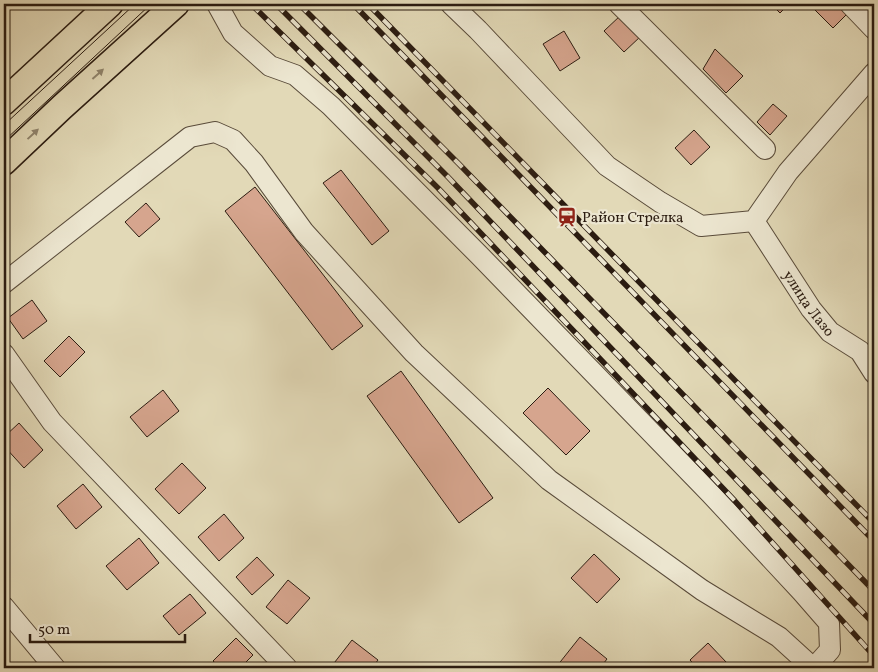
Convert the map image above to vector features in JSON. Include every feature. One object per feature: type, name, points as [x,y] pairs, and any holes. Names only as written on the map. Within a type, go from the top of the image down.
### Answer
[{"type":"main road","points":[[4,102],[110,4]]},
{"type":"main road","points":[[4,162],[176,4]]},
{"type":"street","points":[[4,283],[190,137],[215,132],[233,140],[254,163],[304,232],[414,353],[549,480],[702,590],[779,637],[814,668],[830,650],[829,623],[710,493],[338,113],[295,75],[270,66],[233,33],[217,4]]},
{"type":"street","points":[[451,4],[607,166],[660,202],[701,226],[754,221],[788,172],[874,73]]},
{"type":"street","points":[[475,4],[478,30]]},
{"type":"street","points":[[619,4],[764,149]]},
{"type":"street","points":[[850,4],[874,29]]},
{"type":"street","name":"улица Лазо","points":[[754,221],[811,308],[830,332],[860,351],[874,374]]},
{"type":"street","points":[[4,354],[52,422],[287,668]]},
{"type":"street","points":[[4,607],[55,668]]},
{"type":"building","points":[[771,4],[789,4],[780,13]]},
{"type":"building","points":[[819,4],[839,4],[848,13],[833,28],[814,9]]},
{"type":"building","points":[[621,15],[641,36],[624,52],[604,31]]},
{"type":"building","points":[[564,31],[580,58],[560,71],[543,44]]},
{"type":"building","points":[[715,49],[743,76],[726,93],[703,69]]},
{"type":"building","points":[[773,104],[787,116],[770,135],[757,122]]},
{"type":"building","points":[[694,130],[710,147],[691,165],[675,148]]},
{"type":"building","points":[[341,170],[389,231],[372,245],[323,183]]},
{"type":"building","points":[[255,187],[363,326],[332,350],[225,211]]},
{"type":"building","points":[[146,203],[160,219],[139,237],[125,222]]},
{"type":"building","points":[[32,300],[47,321],[23,339],[8,318]]},
{"type":"building","points":[[69,336],[85,352],[60,377],[44,361]]},
{"type":"building","points":[[401,371],[493,498],[459,523],[367,396]]},
{"type":"building","points":[[548,388],[590,431],[566,455],[523,413]]},
{"type":"building","points":[[163,390],[179,411],[147,437],[130,417]]},
{"type":"building","points":[[19,423],[43,450],[24,468],[4,446],[4,437]]},
{"type":"building","points":[[182,463],[206,488],[179,514],[155,489]]},
{"type":"building","points":[[83,484],[102,507],[76,529],[57,506]]},
{"type":"building","points":[[224,514],[244,538],[219,561],[198,537]]},
{"type":"building","points":[[139,538],[159,563],[127,590],[106,566]]},
{"type":"building","points":[[594,554],[620,579],[597,603],[571,578]]},
{"type":"building","points":[[257,557],[274,575],[252,595],[236,577]]},
{"type":"building","points":[[288,580],[310,598],[287,624],[266,607]]},
{"type":"building","points":[[190,594],[206,613],[179,635],[163,616]]},
{"type":"building","points":[[580,637],[607,659],[600,668],[560,668],[557,666]]},
{"type":"building","points":[[236,638],[253,655],[240,668],[221,668],[213,661]]},
{"type":"building","points":[[352,640],[378,660],[372,668],[331,667]]},
{"type":"building","points":[[708,643],[727,663],[722,668],[697,668],[690,660]]},
{"type":"building","points":[[478,662],[486,668],[472,668]]},
{"type":"tram line","points":[[4,125],[135,4]]},
{"type":"tram line","points":[[4,141],[151,4]]},
{"type":"railway","points":[[251,4],[438,188],[735,501],[874,656]]},
{"type":"railway","points":[[276,4],[448,177],[874,624]]},
{"type":"railway","points":[[299,4],[458,163],[874,591]]},
{"type":"railway","points":[[353,4],[874,541]]},
{"type":"railway","points":[[368,4],[874,523]]},
{"type":"place","name":"Район Стрелка","points":[[567,217]]}]
